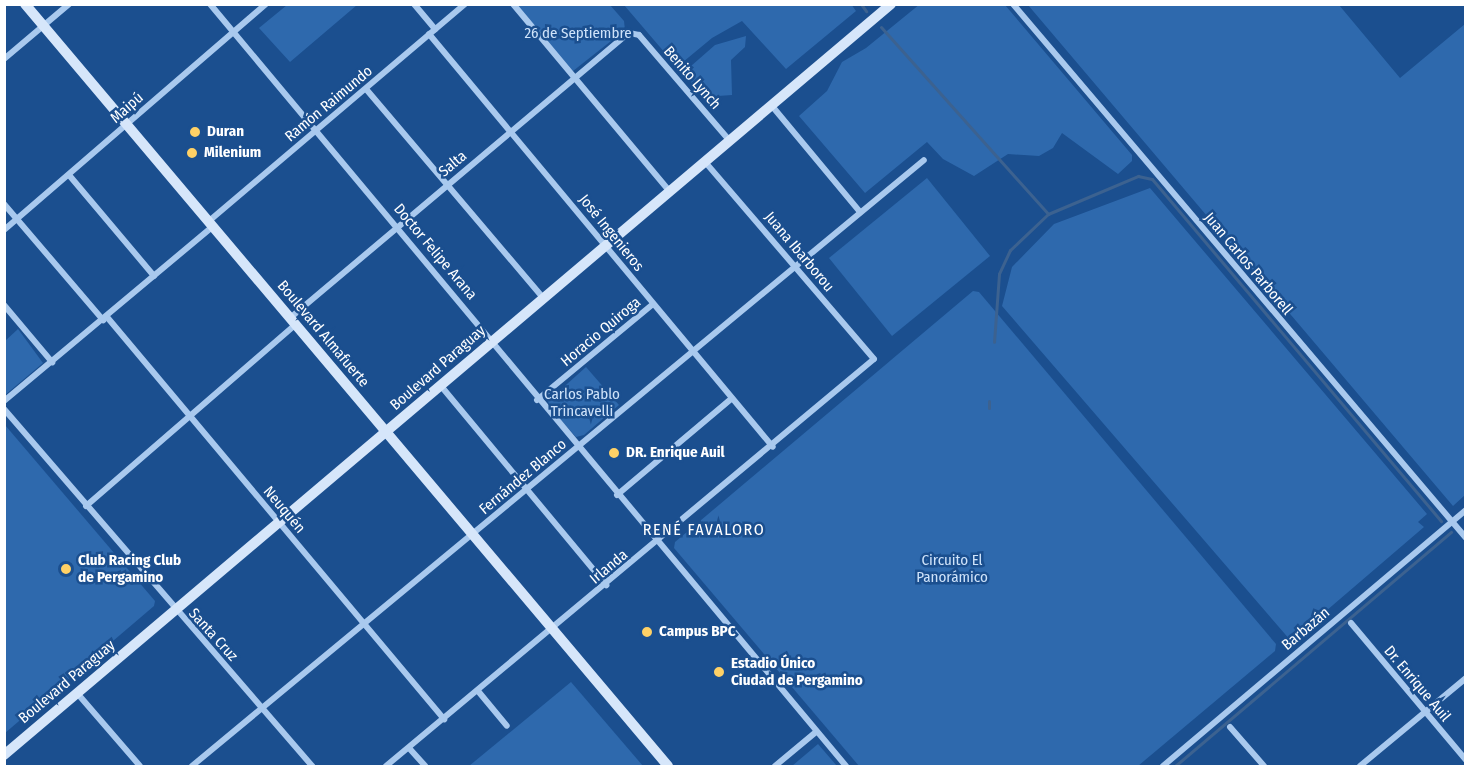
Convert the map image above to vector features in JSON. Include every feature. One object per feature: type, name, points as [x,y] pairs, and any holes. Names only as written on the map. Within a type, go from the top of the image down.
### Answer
[{"type":"main road","name":"Boulevard Almafuerte","points":[[25,4],[668,766]]},
{"type":"main road","name":"Boulevard Paraguay","points":[[4,755],[891,4]]},
{"type":"street","points":[[4,59],[69,4]]},
{"type":"street","name":"Doctor Felipe Arana","points":[[210,4],[493,341],[537,400],[846,766]]},
{"type":"street","name":"Maipú","points":[[4,230],[266,4]]},
{"type":"street","name":"José Ingenieros","points":[[414,4],[432,32],[511,132],[773,447]]},
{"type":"street","name":"Ramón Raimundo","points":[[4,401],[105,319],[317,130],[465,4]]},
{"type":"street","points":[[513,4],[670,192]]},
{"type":"street","name":"Juan Carlos Parborell","points":[[1013,4],[1466,538]]},
{"type":"street","name":"Salta","points":[[86,506],[190,416],[398,226],[575,78],[634,32]]},
{"type":"street","name":"Benito Lynch","points":[[634,32],[730,141]]},
{"type":"street","points":[[366,88],[543,298]]},
{"type":"street","points":[[772,106],[860,212]]},
{"type":"street","name":"Fernández Blanco","points":[[192,766],[924,160]]},
{"type":"street","name":"Juana Ibarborou","points":[[705,162],[873,360]]},
{"type":"street","points":[[69,175],[154,276]]},
{"type":"street","name":"Neuquén","points":[[4,204],[190,416],[444,719]]},
{"type":"street","name":"Horacio Quiroga","points":[[537,400],[652,304]]},
{"type":"street","points":[[4,305],[52,362]]},
{"type":"street","name":"Irlanda","points":[[386,766],[773,447],[873,360]]},
{"type":"street","points":[[441,386],[606,585]]},
{"type":"street","points":[[617,495],[732,398]]},
{"type":"street","name":"Santa Cruz","points":[[4,409],[175,610],[312,766]]},
{"type":"street","name":"Barbazán","points":[[1163,766],[1466,510]]},
{"type":"street","name":"Dr. Enrique Auil","points":[[1351,623],[1466,760]]},
{"type":"street","points":[[1360,766],[1466,678]]},
{"type":"street","points":[[478,692],[507,726]]},
{"type":"street","points":[[77,693],[140,766]]},
{"type":"street","points":[[1230,727],[1264,766]]},
{"type":"street","points":[[775,766],[816,732]]},
{"type":"street","points":[[409,748],[424,766]]},
{"type":"green space","points":[[851,4],[856,11],[786,69],[742,21],[712,38],[677,67],[624,5]]},
{"type":"green space","points":[[920,4],[1005,5],[1132,155],[1132,161],[1118,174],[1062,133],[1053,148],[1039,156],[1008,154],[974,176],[943,159],[927,142],[865,193],[799,116],[827,91],[842,62],[866,48]]},
{"type":"green space","points":[[287,5],[357,5],[290,62],[259,28]]},
{"type":"green space","name":"26 de Septiembre","points":[[514,5],[610,5],[624,21],[625,30],[573,71]]},
{"type":"green space","points":[[1028,5],[1339,5],[1400,78],[1465,24],[1465,495],[1453,506]]},
{"type":"green space","points":[[746,36],[745,47],[731,60],[732,95],[704,97],[683,73],[715,45]]},
{"type":"green space","points":[[927,178],[990,256],[892,336],[829,258]]},
{"type":"green space","points":[[1150,188],[1427,514],[1418,522],[1424,527],[1291,641],[1002,306],[1012,267],[1054,224]]},
{"type":"green space","name":"Circuito El Panorámico","points":[[973,291],[979,292],[1276,644],[1275,651],[1138,766],[859,766],[674,548],[675,542]]},
{"type":"green space","points":[[18,329],[43,363],[5,395],[5,341]]},
{"type":"green space","name":"Carlos Pablo Trincavelli","points":[[586,367],[619,405],[584,435],[576,437],[550,408],[548,401]]},
{"type":"green space","name":"Club Racing Club de Pergamino","points":[[5,425],[155,601],[154,606],[5,733]]},
{"type":"green space","points":[[571,682],[643,766],[469,766]]},
{"type":"green space","points":[[818,744],[837,766],[792,766]]},
{"type":"waterway","points":[[861,4],[866,11]]},
{"type":"waterway","points":[[881,27],[1048,214],[1010,250],[999,274],[994,342]]},
{"type":"waterway","points":[[1048,214],[1138,176],[1152,179],[1441,521]]},
{"type":"waterway","points":[[989,401],[989,408]]},
{"type":"waterway","points":[[1175,766],[1451,532]]},
{"type":"place","name":"Duran","points":[[195,132]]},
{"type":"place","name":"Milenium","points":[[192,153]]},
{"type":"place","name":"DR. Enrique Auil","points":[[614,453]]},
{"type":"place","name":"Club Racing Club de Pergamino","points":[[66,569]]},
{"type":"place","name":"Campus BPC","points":[[647,632]]},
{"type":"place","name":"Estadio Único Ciudad de Pergamino","points":[[719,672]]},
{"type":"district","name":"RENÉ FAVALORO","points":[[704,530]]}]
